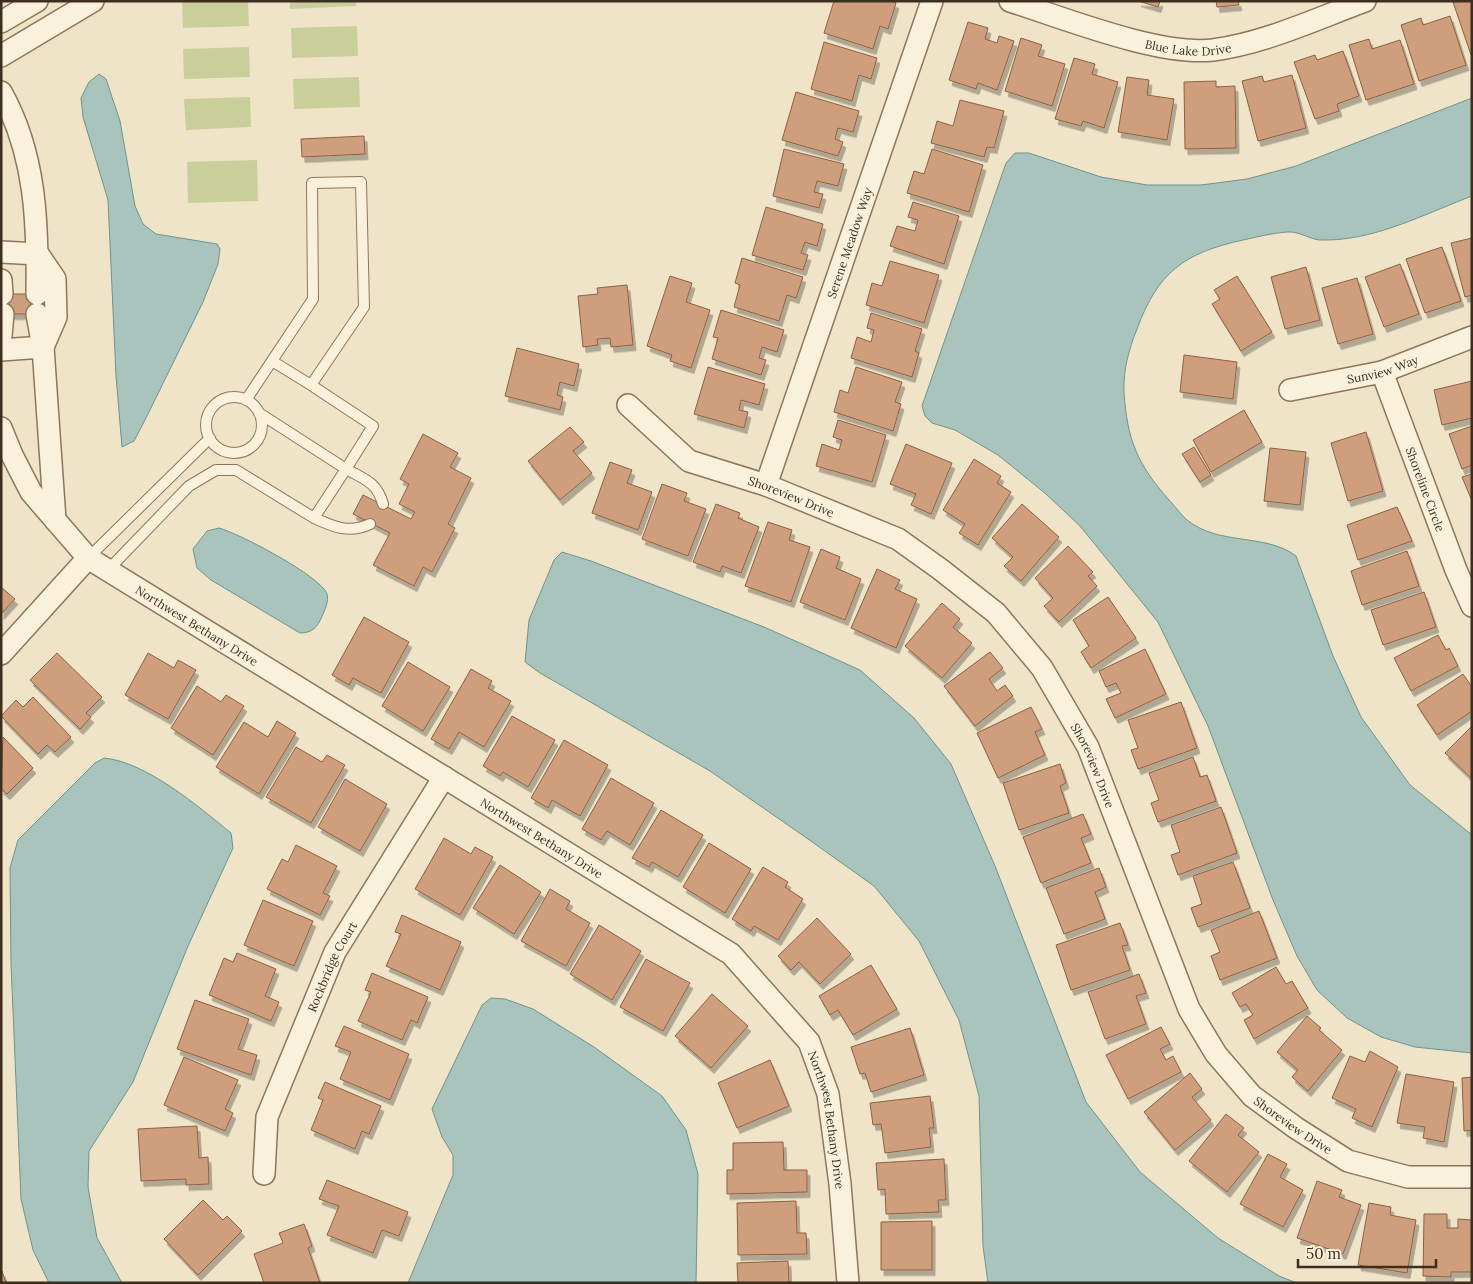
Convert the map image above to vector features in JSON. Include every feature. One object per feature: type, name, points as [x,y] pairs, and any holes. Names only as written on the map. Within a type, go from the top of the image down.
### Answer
[{"type":"street","points":[[1,22],[37,1]]},
{"type":"street","points":[[1,56],[93,1]]},
{"type":"street","name":"Serene Meadow Way","points":[[766,485],[932,1]]},
{"type":"street","name":"Blue Lake Drive","points":[[1010,1],[1167,48],[1211,50],[1252,42],[1365,1]]},
{"type":"street","points":[[1,92],[22,137],[32,175],[38,254],[37,304],[43,347],[55,520]]},
{"type":"street","points":[[1,252],[38,254]]},
{"type":"street","points":[[38,254],[55,279],[56,317],[43,347]]},
{"type":"street","points":[[1,336],[2,296]]},
{"type":"street","name":"Sunview Way","points":[[1290,390],[1382,372],[1472,337]]},
{"type":"street","points":[[1,350],[43,347]]},
{"type":"street","name":"Shoreline Circle","points":[[1382,372],[1456,570],[1472,606]]},
{"type":"street","name":"Shoreview Drive","points":[[628,405],[689,461],[766,485],[898,539],[996,613],[1042,668],[1088,747],[1189,1009],[1216,1054],[1252,1096],[1296,1128],[1348,1161],[1408,1177],[1472,1177]]},
{"type":"street","name":"Northwest Bethany Drive","points":[[1,428],[31,492],[88,558],[730,954],[809,1042],[828,1094],[840,1184],[848,1283]]},
{"type":"street","points":[[1,654],[88,558]]},
{"type":"street","name":"Rockbridge Court","points":[[264,1174],[267,1117],[335,952],[444,778]]},
{"type":"lane","points":[[246,400],[313,299],[312,184],[361,182],[364,307],[311,385]]},
{"type":"lane","points":[[272,361],[373,426],[314,518]]},
{"type":"lane","points":[[259,413],[262,422],[258,440],[243,451],[233,453],[216,446],[210,438],[207,422],[214,406],[229,398],[246,400],[259,413],[346,469],[373,484],[379,492],[382,504]]},
{"type":"lane","points":[[88,558],[210,438]]},
{"type":"lane","points":[[233,453],[236,470]]},
{"type":"lane","points":[[108,570],[190,486],[216,470],[236,470],[332,527],[349,530],[360,529],[370,524]]},
{"type":"green space","points":[[182,1],[248,1],[249,26],[183,28]]},
{"type":"green space","points":[[290,1],[356,1],[356,6],[290,9]]},
{"type":"green space","points":[[357,26],[358,56],[292,58],[291,28]]},
{"type":"green space","points":[[249,47],[250,77],[184,79],[183,49]]},
{"type":"green space","points":[[359,77],[360,107],[294,109],[293,79]]},
{"type":"green space","points":[[250,97],[251,127],[186,130],[184,99]]},
{"type":"green space","points":[[257,160],[258,201],[188,203],[187,162]]},
{"type":"water","points":[[99,74],[106,79],[120,121],[135,206],[143,224],[156,234],[217,244],[220,249],[218,264],[203,302],[145,420],[134,441],[122,447],[116,376],[108,200],[83,117],[81,98],[89,82]]},
{"type":"water","points":[[1472,98],[1472,196],[1408,222],[1359,236],[1320,240],[1291,232],[1281,233],[1222,245],[1204,251],[1189,259],[1164,279],[1145,309],[1129,352],[1124,392],[1125,409],[1131,437],[1141,462],[1158,487],[1184,518],[1200,528],[1213,533],[1271,544],[1296,556],[1333,656],[1361,717],[1410,785],[1472,835],[1472,1053],[1415,1047],[1381,1037],[1347,1018],[1317,990],[1297,956],[1273,900],[1208,726],[1158,622],[1080,526],[1046,494],[998,455],[955,430],[932,423],[925,416],[922,406],[1006,163],[1015,153],[1029,153],[1101,177],[1147,185],[1201,185],[1247,179],[1296,166]]},
{"type":"water","points":[[219,528],[278,556],[321,586],[327,594],[327,602],[320,620],[314,629],[300,633],[211,580],[197,568],[193,549],[207,531]]},
{"type":"water","points":[[562,552],[591,561],[764,627],[860,670],[914,718],[951,764],[995,866],[1086,1102],[1140,1172],[1218,1238],[1279,1276],[1297,1283],[988,1283],[983,1246],[979,1096],[959,1020],[919,941],[874,886],[808,839],[710,771],[540,673],[525,662],[529,620],[554,560]]},
{"type":"water","points":[[104,758],[120,761],[154,776],[187,798],[231,833],[233,848],[188,946],[133,1082],[89,1151],[88,1187],[97,1238],[122,1283],[49,1283],[33,1250],[21,1199],[11,964],[10,868],[18,840],[95,763]]},
{"type":"water","points":[[491,998],[505,999],[533,1009],[594,1047],[662,1096],[686,1130],[698,1174],[696,1283],[408,1283],[453,1175],[453,1155],[442,1137],[432,1109],[482,1005]]},
{"type":"building","points":[[834,1],[890,1],[896,3],[888,29],[880,26],[873,49],[824,33]]},
{"type":"building","points":[[1138,1],[1160,1],[1158,7]]},
{"type":"building","points":[[1216,1],[1238,1],[1239,5],[1217,7]]},
{"type":"building","points":[[1472,1],[1472,55],[1471,55],[1453,2]]},
{"type":"building","points":[[1450,16],[1466,65],[1419,81],[1401,25],[1421,18],[1423,25]]},
{"type":"building","points":[[968,22],[988,28],[985,39],[997,43],[999,36],[1014,41],[997,90],[978,83],[976,89],[949,80]]},
{"type":"building","points":[[1021,38],[1042,45],[1038,56],[1065,64],[1052,106],[1005,91]]},
{"type":"building","points":[[1369,39],[1372,49],[1400,40],[1414,84],[1366,100],[1349,45]]},
{"type":"building","points":[[824,42],[877,58],[871,79],[859,75],[852,101],[811,89]]},
{"type":"building","points":[[1343,51],[1359,96],[1337,104],[1339,111],[1315,119],[1294,62],[1315,55],[1317,60]]},
{"type":"building","points":[[1074,58],[1095,64],[1092,74],[1118,82],[1104,128],[1083,121],[1081,126],[1055,119]]},
{"type":"building","points":[[1292,75],[1306,128],[1258,141],[1242,81],[1262,76],[1264,82]]},
{"type":"building","points":[[1127,77],[1149,80],[1147,95],[1174,99],[1167,140],[1118,132]]},
{"type":"building","points":[[1216,81],[1216,87],[1235,86],[1236,148],[1185,149],[1184,82]]},
{"type":"building","points":[[796,92],[859,111],[853,132],[838,128],[835,139],[843,142],[838,156],[782,140]]},
{"type":"building","points":[[960,100],[1004,111],[994,148],[987,147],[984,157],[931,143],[937,121],[953,126]]},
{"type":"building","points":[[364,136],[365,154],[302,157],[301,139]]},
{"type":"building","points":[[784,149],[844,164],[838,186],[817,181],[814,192],[823,194],[819,208],[773,196]]},
{"type":"building","points":[[932,149],[983,165],[969,212],[907,193],[914,171],[924,174]]},
{"type":"building","points":[[913,202],[959,216],[944,264],[890,246],[897,226],[915,231],[918,220],[908,217]]},
{"type":"building","points":[[766,207],[823,224],[817,246],[805,242],[801,253],[808,255],[803,270],[752,255]]},
{"type":"building","points":[[1472,238],[1472,295],[1465,297],[1451,243]]},
{"type":"building","points":[[1442,247],[1461,301],[1425,313],[1406,259]]},
{"type":"building","points":[[742,258],[803,277],[796,298],[787,295],[779,321],[734,307],[740,285],[735,283]]},
{"type":"building","points":[[890,261],[939,275],[924,323],[866,305],[872,283],[882,286]]},
{"type":"building","points":[[1400,264],[1419,314],[1384,327],[1365,277]]},
{"type":"building","points":[[1306,267],[1320,320],[1285,329],[1271,277]]},
{"type":"building","points":[[670,276],[692,283],[686,302],[710,310],[691,368],[670,361],[672,355],[647,346]]},
{"type":"building","points":[[1237,276],[1272,332],[1241,351],[1212,304],[1220,299],[1214,290]]},
{"type":"building","points":[[1357,278],[1373,334],[1338,344],[1322,288]]},
{"type":"building","points":[[627,285],[633,345],[611,347],[610,338],[597,339],[598,345],[583,347],[578,296],[598,294],[597,288]]},
{"type":"building","points":[[1,294],[48,294],[48,314],[1,314]]},
{"type":"building","points":[[721,310],[784,330],[777,352],[762,347],[759,358],[766,360],[761,375],[712,359],[718,338],[713,337]]},
{"type":"building","points":[[871,313],[922,329],[915,351],[919,353],[912,377],[851,358],[857,337],[871,342],[874,330],[867,328]]},
{"type":"building","points":[[517,348],[579,364],[574,386],[560,382],[557,395],[563,397],[560,410],[505,396]]},
{"type":"building","points":[[1184,355],[1237,362],[1233,399],[1180,392]]},
{"type":"building","points":[[708,367],[765,384],[759,405],[741,400],[739,410],[748,412],[744,428],[694,414]]},
{"type":"building","points":[[856,367],[902,382],[895,402],[901,404],[893,431],[834,412],[840,390],[848,393]]},
{"type":"building","points":[[1472,381],[1472,418],[1442,425],[1434,390]]},
{"type":"building","points":[[1244,410],[1262,442],[1211,472],[1193,440]]},
{"type":"building","points":[[838,420],[886,435],[872,482],[816,466],[822,444],[839,450],[842,440],[833,437]]},
{"type":"building","points":[[1472,426],[1472,465],[1462,469],[1449,434]]},
{"type":"building","points":[[570,427],[584,442],[573,451],[592,473],[560,500],[528,461]]},
{"type":"building","points":[[1366,432],[1383,491],[1348,501],[1331,443]]},
{"type":"building","points":[[423,434],[458,453],[450,467],[471,478],[448,524],[455,528],[432,572],[423,567],[414,586],[373,565],[390,533],[353,514],[363,495],[411,519],[415,512],[399,504],[409,484],[400,479]]},
{"type":"building","points":[[906,444],[952,463],[931,514],[911,505],[916,494],[890,484]]},
{"type":"building","points":[[1194,447],[1211,475],[1200,482],[1182,454]]},
{"type":"building","points":[[1270,448],[1306,452],[1300,505],[1264,501]]},
{"type":"building","points":[[974,459],[1001,476],[997,483],[1011,492],[978,545],[959,533],[965,524],[943,510]]},
{"type":"building","points":[[610,462],[632,470],[627,483],[652,492],[638,530],[592,513]]},
{"type":"building","points":[[1472,474],[1472,501],[1462,477]]},
{"type":"building","points":[[662,484],[687,493],[684,501],[706,509],[688,556],[642,539]]},
{"type":"building","points":[[716,504],[740,513],[738,518],[759,527],[741,573],[722,566],[720,572],[693,562]]},
{"type":"building","points":[[1022,504],[1059,537],[1021,581],[1004,566],[1013,557],[992,538]]},
{"type":"building","points":[[1397,507],[1412,541],[1358,560],[1347,525]]},
{"type":"building","points":[[768,522],[792,530],[789,540],[810,547],[791,602],[745,586]]},
{"type":"building","points":[[1068,546],[1093,572],[1088,576],[1097,586],[1059,622],[1044,606],[1053,598],[1035,578]]},
{"type":"building","points":[[821,549],[840,557],[836,568],[861,579],[845,620],[800,602]]},
{"type":"building","points":[[1407,551],[1419,586],[1362,605],[1351,571]]},
{"type":"building","points":[[877,569],[900,580],[895,589],[917,599],[896,648],[851,628]]},
{"type":"building","points":[[1,587],[15,599],[1,614]]},
{"type":"building","points":[[1424,592],[1436,627],[1383,645],[1371,610]]},
{"type":"building","points":[[1108,597],[1136,638],[1091,668],[1081,652],[1089,646],[1073,620]]},
{"type":"building","points":[[942,603],[960,619],[953,627],[972,643],[942,678],[905,646]]},
{"type":"building","points":[[364,617],[409,642],[381,693],[353,678],[349,685],[332,675]]},
{"type":"building","points":[[1438,635],[1446,650],[1449,648],[1458,666],[1411,691],[1394,658]]},
{"type":"building","points":[[1145,649],[1166,694],[1115,718],[1106,699],[1121,693],[1116,683],[1106,687],[1099,671]]},
{"type":"building","points":[[990,652],[1003,668],[989,679],[997,691],[1005,685],[1013,696],[975,726],[944,686]]},
{"type":"building","points":[[57,653],[102,697],[86,713],[91,717],[80,729],[30,680]]},
{"type":"building","points":[[148,653],[174,668],[178,660],[196,670],[168,719],[125,695]]},
{"type":"building","points":[[408,662],[450,687],[423,731],[382,706]]},
{"type":"building","points":[[471,669],[492,681],[488,688],[511,701],[484,747],[459,732],[449,749],[431,739]]},
{"type":"building","points":[[1463,674],[1472,687],[1472,711],[1437,735],[1417,705]]},
{"type":"building","points":[[197,686],[221,702],[226,695],[244,706],[213,755],[171,728]]},
{"type":"building","points":[[33,697],[71,737],[55,752],[47,745],[38,754],[1,716],[16,700],[23,707]]},
{"type":"building","points":[[1181,702],[1197,748],[1138,769],[1131,750],[1138,748],[1128,720]]},
{"type":"building","points":[[1031,707],[1042,729],[1035,732],[1045,755],[998,778],[977,733]]},
{"type":"building","points":[[512,716],[555,740],[528,787],[503,772],[500,776],[483,766]]},
{"type":"building","points":[[277,721],[296,733],[259,794],[216,767],[244,722],[268,737]]},
{"type":"building","points":[[1472,726],[1472,778],[1471,778],[1445,753]]},
{"type":"building","points":[[3,737],[33,768],[7,794],[1,789]]},
{"type":"building","points":[[564,740],[608,765],[580,816],[552,800],[548,808],[531,798]]},
{"type":"building","points":[[296,747],[322,762],[327,755],[345,765],[311,823],[266,797]]},
{"type":"building","points":[[1193,757],[1200,777],[1207,775],[1216,801],[1158,822],[1151,803],[1159,800],[1149,773]]},
{"type":"building","points":[[1060,764],[1066,783],[1060,786],[1069,813],[1019,830],[1003,783]]},
{"type":"building","points":[[611,778],[654,803],[630,845],[607,831],[601,840],[582,829]]},
{"type":"building","points":[[345,779],[387,804],[360,851],[318,827]]},
{"type":"building","points":[[1221,807],[1237,853],[1178,875],[1171,855],[1180,852],[1171,825]]},
{"type":"building","points":[[661,810],[703,835],[678,877],[652,862],[649,867],[632,858]]},
{"type":"building","points":[[1083,814],[1091,834],[1081,838],[1091,863],[1041,883],[1023,837]]},
{"type":"building","points":[[444,838],[471,854],[475,847],[493,857],[460,915],[415,889]]},
{"type":"building","points":[[709,843],[751,869],[725,913],[683,887]]},
{"type":"building","points":[[296,845],[337,866],[323,893],[330,896],[320,915],[267,889],[282,859],[288,862]]},
{"type":"building","points":[[1233,862],[1250,908],[1198,927],[1191,908],[1202,904],[1193,876]]},
{"type":"building","points":[[500,865],[541,892],[514,934],[473,908]]},
{"type":"building","points":[[763,867],[788,882],[785,887],[803,899],[778,940],[754,926],[751,931],[732,919]]},
{"type":"building","points":[[1099,868],[1106,887],[1095,892],[1105,919],[1064,934],[1046,888]]},
{"type":"building","points":[[550,889],[570,901],[566,909],[590,923],[566,966],[521,941]]},
{"type":"building","points":[[263,900],[313,921],[294,966],[244,945]]},
{"type":"building","points":[[1259,911],[1277,958],[1220,980],[1211,956],[1220,952],[1211,930]]},
{"type":"building","points":[[402,915],[461,942],[440,990],[386,966],[401,934],[395,932]]},
{"type":"building","points":[[817,918],[851,954],[820,984],[799,962],[791,970],[778,956]]},
{"type":"building","points":[[1120,923],[1128,945],[1122,946],[1130,970],[1071,990],[1056,945]]},
{"type":"building","points":[[599,925],[641,951],[612,1000],[570,974]]},
{"type":"building","points":[[237,953],[276,969],[265,996],[279,1002],[271,1021],[209,995],[224,958],[233,962]]},
{"type":"building","points":[[646,959],[690,983],[663,1031],[620,1007]]},
{"type":"building","points":[[871,965],[897,1009],[853,1035],[838,1010],[830,1015],[819,996]]},
{"type":"building","points":[[1276,967],[1286,984],[1292,981],[1308,1008],[1254,1039],[1244,1020],[1253,1015],[1246,1004],[1240,1007],[1232,993]]},
{"type":"building","points":[[372,973],[428,997],[417,1023],[411,1020],[402,1040],[358,1021],[371,992],[365,990]]},
{"type":"building","points":[[1139,974],[1146,993],[1136,996],[1146,1024],[1105,1039],[1088,992]]},
{"type":"building","points":[[712,994],[748,1026],[711,1068],[675,1036]]},
{"type":"building","points":[[195,1000],[249,1019],[238,1049],[257,1055],[251,1075],[177,1049]]},
{"type":"building","points":[[1307,1016],[1321,1028],[1319,1030],[1342,1050],[1308,1091],[1292,1077],[1298,1070],[1277,1052]]},
{"type":"building","points":[[344,1026],[409,1054],[390,1100],[340,1079],[351,1052],[335,1046]]},
{"type":"building","points":[[1161,1027],[1170,1044],[1160,1049],[1166,1060],[1173,1056],[1181,1072],[1128,1099],[1106,1055]]},
{"type":"building","points":[[910,1028],[924,1075],[871,1092],[865,1073],[860,1074],[851,1047]]},
{"type":"building","points":[[1370,1051],[1398,1067],[1372,1127],[1352,1118],[1356,1109],[1332,1098],[1350,1056],[1365,1062]]},
{"type":"building","points":[[184,1057],[238,1080],[225,1109],[233,1113],[225,1131],[164,1105]]},
{"type":"building","points":[[770,1060],[789,1106],[737,1128],[718,1083]]},
{"type":"building","points":[[1190,1073],[1202,1089],[1192,1097],[1211,1120],[1175,1150],[1144,1112]]},
{"type":"building","points":[[1406,1074],[1454,1082],[1444,1142],[1423,1138],[1425,1127],[1397,1123]]},
{"type":"building","points":[[1472,1077],[1472,1130],[1464,1131],[1462,1078]]},
{"type":"building","points":[[325,1082],[381,1106],[369,1134],[362,1131],[355,1149],[311,1130],[323,1100],[318,1098]]},
{"type":"building","points":[[930,1096],[934,1128],[929,1128],[931,1147],[885,1153],[881,1124],[873,1125],[870,1103]]},
{"type":"building","points":[[1226,1114],[1244,1128],[1238,1135],[1259,1152],[1227,1192],[1189,1161]]},
{"type":"building","points":[[197,1126],[199,1158],[208,1157],[209,1184],[186,1185],[186,1179],[141,1181],[138,1129]]},
{"type":"building","points":[[783,1142],[784,1170],[807,1170],[807,1192],[727,1194],[727,1170],[733,1170],[733,1143]]},
{"type":"building","points":[[1268,1154],[1287,1164],[1280,1177],[1303,1190],[1283,1227],[1240,1204]]},
{"type":"building","points":[[944,1159],[946,1200],[938,1200],[939,1212],[886,1214],[885,1189],[878,1190],[876,1163]]},
{"type":"building","points":[[327,1180],[408,1212],[399,1236],[382,1230],[373,1253],[327,1235],[339,1206],[319,1199]]},
{"type":"building","points":[[1317,1181],[1342,1190],[1339,1197],[1361,1205],[1343,1254],[1297,1238]]},
{"type":"building","points":[[203,1200],[223,1220],[227,1216],[242,1231],[198,1275],[164,1239]]},
{"type":"building","points":[[796,1201],[797,1233],[806,1233],[807,1254],[738,1255],[737,1203]]},
{"type":"building","points":[[1369,1203],[1391,1207],[1390,1215],[1416,1220],[1407,1273],[1358,1265]]},
{"type":"building","points":[[1424,1214],[1447,1214],[1447,1228],[1458,1228],[1458,1219],[1472,1220],[1472,1272],[1451,1272],[1451,1277],[1423,1276]]},
{"type":"building","points":[[932,1221],[932,1270],[881,1270],[881,1222]]},
{"type":"building","points":[[304,1224],[312,1246],[308,1248],[320,1283],[264,1283],[254,1254],[283,1243],[279,1233]]},
{"type":"building","points":[[788,1261],[789,1283],[738,1283],[737,1263]]},
{"type":"building","points":[[2,1271],[6,1283],[1,1283]]}]
